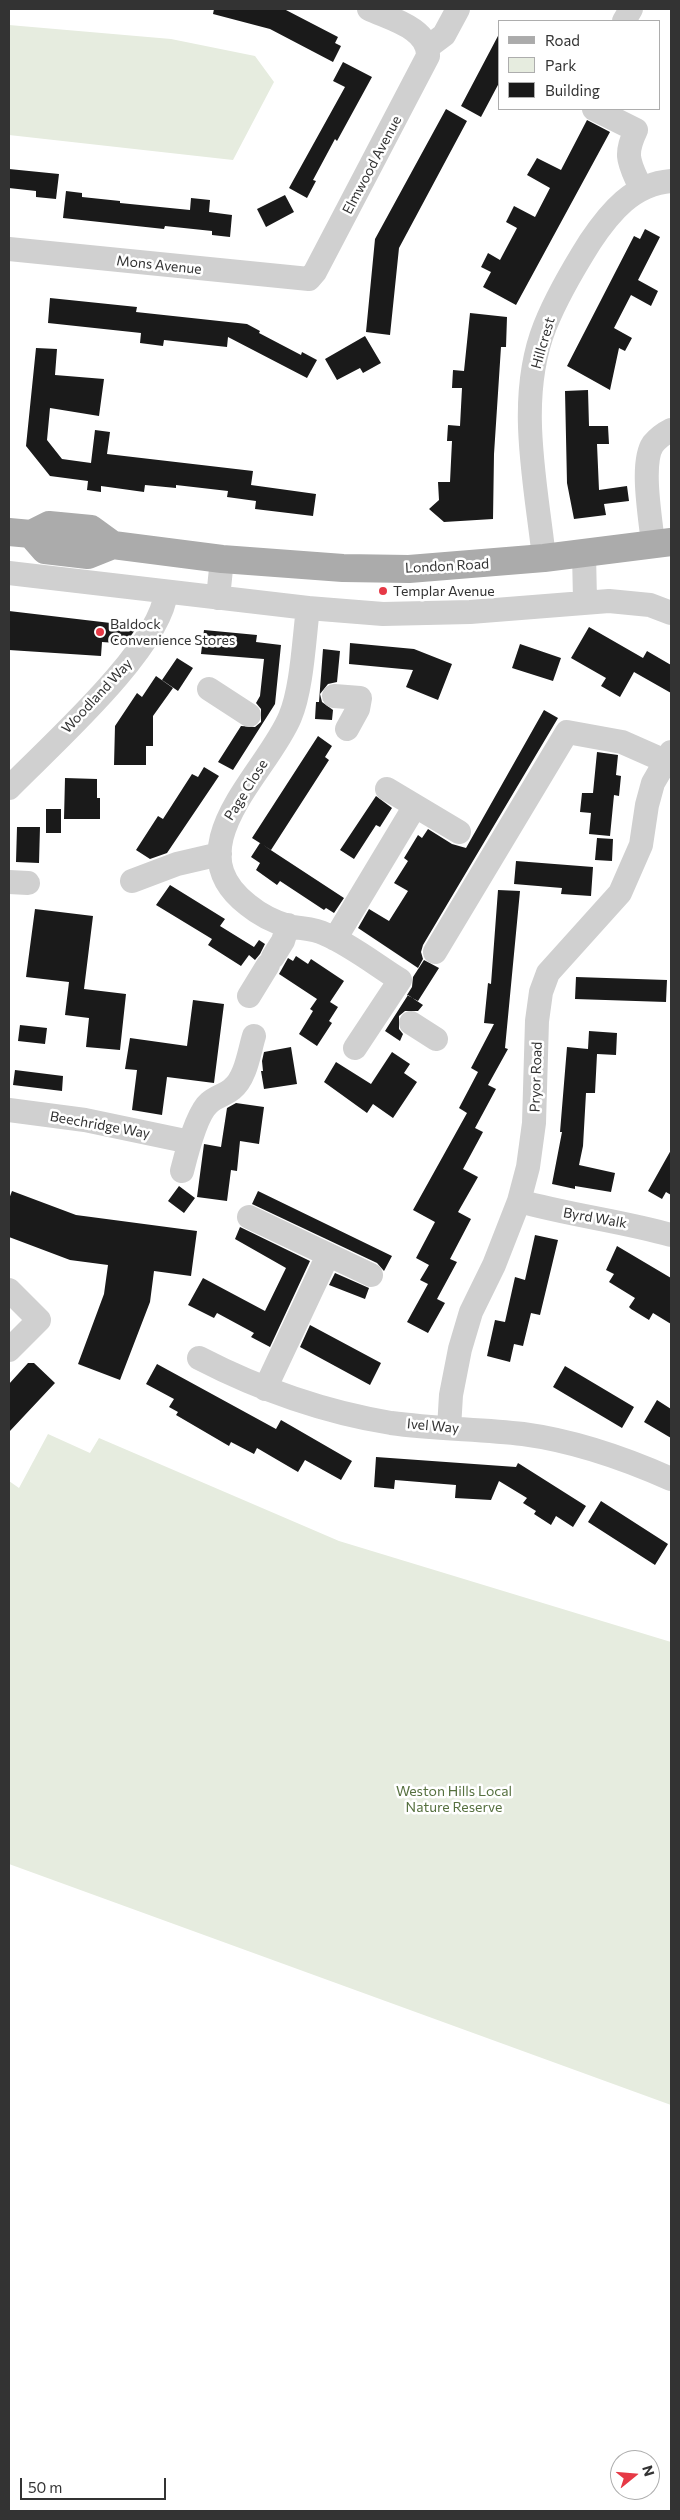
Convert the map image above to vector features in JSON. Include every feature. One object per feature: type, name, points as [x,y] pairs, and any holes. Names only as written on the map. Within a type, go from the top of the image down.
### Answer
[{"type":"main road","name":"London Road","points":[[20,533],[48,525],[90,530],[113,545],[222,559],[343,568],[409,569],[544,558],[662,543]]},
{"type":"street","points":[[369,9],[419,32],[428,47],[444,35],[458,9]]},
{"type":"street","points":[[625,20],[631,9]]},
{"type":"street","name":"Elmwood Avenue","points":[[309,279],[315,272],[425,66],[428,47]]},
{"type":"street","points":[[596,110],[636,130],[628,146],[628,155],[641,189]]},
{"type":"street","name":"Hillcrest","points":[[544,558],[533,472],[530,395],[544,327],[561,291],[599,229],[619,205],[641,189],[671,181]]},
{"type":"street","name":"Mons Avenue","points":[[9,248],[284,278],[309,279]]},
{"type":"street","points":[[662,543],[648,474],[649,458],[653,445],[671,430]]},
{"type":"street","points":[[584,553],[585,601]]},
{"type":"street","points":[[218,598],[222,559]]},
{"type":"street","points":[[9,573],[308,608],[426,615],[585,601],[650,605],[671,613]]},
{"type":"street","name":"Woodland Way","points":[[9,788],[118,677],[139,650],[154,626],[166,592]]},
{"type":"street","name":"Page Close","points":[[308,608],[296,692],[290,717],[228,816],[220,838],[220,854],[225,876],[239,897],[254,909],[288,926],[316,930],[400,980],[399,1015],[355,1048]]},
{"type":"street","points":[[209,689],[280,735]]},
{"type":"street","points":[[296,692],[360,698],[358,709],[348,729]]},
{"type":"street","points":[[435,952],[567,732],[622,742],[668,756]]},
{"type":"street","name":"Pryor Road","points":[[449,1428],[451,1395],[460,1348],[471,1312],[494,1265],[519,1201],[528,1167],[534,1123],[537,1021],[541,992],[548,973],[620,893],[641,845],[653,782],[668,756]]},
{"type":"street","points":[[387,789],[459,832]]},
{"type":"street","points":[[334,939],[415,806]]},
{"type":"street","points":[[132,881],[178,864],[220,854]]},
{"type":"street","points":[[249,996],[283,941],[288,926]]},
{"type":"street","points":[[399,1015],[436,1039]]},
{"type":"street","points":[[182,1171],[190,1142],[208,1103],[235,1087],[242,1077],[254,1036]]},
{"type":"street","name":"Beechridge Way","points":[[9,1110],[85,1120],[190,1142]]},
{"type":"street","name":"Byrd Walk","points":[[519,1201],[554,1211],[600,1218],[671,1235]]},
{"type":"street","points":[[249,1217],[371,1276]]},
{"type":"street","points":[[265,1389],[328,1255]]},
{"type":"street","points":[[9,1290],[39,1320],[9,1350]]},
{"type":"street","name":"Ivel Way","points":[[199,1358],[265,1389],[341,1413],[390,1422],[526,1434],[557,1440],[627,1460],[671,1479]]},
{"type":"green space","points":[[9,25],[171,39],[255,56],[274,82],[233,160],[9,135]]},
{"type":"green space","name":"Weston Hills Local Nature Reserve","points":[[48,1434],[90,1453],[99,1438],[339,1541],[671,1642],[671,2105],[9,1864],[9,1481],[19,1488]]},
{"type":"building","points":[[214,9],[284,9],[338,37],[335,43],[341,46],[333,62],[270,29],[213,14]]},
{"type":"building","points":[[498,36],[498,85],[481,117],[461,106]]},
{"type":"building","points":[[343,62],[372,77],[337,141],[335,139],[313,180],[316,181],[307,198],[289,188],[345,87],[333,81]]},
{"type":"building","points":[[446,109],[467,121],[399,248],[390,335],[366,332],[375,239]]},
{"type":"building","points":[[587,120],[610,132],[516,305],[483,287],[491,272],[481,267],[488,253],[500,260],[517,228],[506,222],[514,206],[535,217],[550,188],[527,175],[537,158],[561,170]]},
{"type":"building","points":[[9,169],[59,174],[56,199],[36,197],[36,191],[9,188]]},
{"type":"building","points":[[66,191],[82,193],[82,197],[120,201],[120,203],[190,210],[191,198],[210,200],[209,212],[232,215],[230,237],[212,235],[212,231],[165,226],[164,229],[63,218]]},
{"type":"building","points":[[285,195],[294,212],[266,227],[257,209]]},
{"type":"building","points":[[645,229],[660,237],[638,280],[658,291],[651,306],[631,295],[614,328],[632,338],[625,351],[619,348],[610,390],[567,366],[634,236],[640,239]]},
{"type":"building","points":[[50,298],[137,307],[136,312],[247,324],[260,331],[259,333],[301,355],[302,352],[317,360],[307,378],[228,337],[227,347],[164,340],[163,346],[140,343],[141,333],[48,323]]},
{"type":"building","points":[[470,313],[507,317],[506,347],[501,347],[494,454],[493,519],[444,522],[429,509],[439,500],[438,482],[450,482],[452,441],[447,441],[448,425],[460,426],[462,388],[452,388],[453,370],[464,371]]},
{"type":"building","points":[[365,336],[381,363],[363,373],[360,368],[337,380],[325,359]]},
{"type":"building","points":[[36,348],[57,349],[55,375],[104,379],[99,416],[50,408],[47,440],[62,459],[91,463],[95,430],[110,432],[107,454],[253,471],[251,485],[316,494],[313,516],[255,509],[256,501],[227,497],[228,491],[176,485],[176,488],[145,485],[144,492],[101,486],[101,492],[87,490],[88,481],[50,476],[26,446]]},
{"type":"building","points":[[588,390],[589,426],[608,426],[609,444],[597,444],[599,490],[627,486],[629,501],[604,504],[606,515],[574,519],[567,483],[565,391]]},
{"type":"building","points":[[9,611],[136,626],[127,641],[116,640],[116,643],[102,642],[101,656],[9,650]]},
{"type":"building","points":[[589,627],[643,658],[647,651],[671,665],[671,693],[634,672],[620,697],[601,686],[606,678],[571,658]]},
{"type":"building","points":[[204,630],[257,635],[256,642],[281,645],[275,704],[233,770],[218,762],[241,726],[255,727],[261,722],[261,709],[256,703],[260,696],[264,659],[201,654]]},
{"type":"building","points":[[350,643],[414,649],[452,664],[438,700],[406,687],[413,670],[349,664]]},
{"type":"building","points":[[520,644],[561,658],[553,681],[512,668]]},
{"type":"building","points":[[323,649],[340,651],[337,682],[328,684],[320,694],[322,702],[333,710],[332,720],[315,719],[316,702],[319,702]]},
{"type":"building","points":[[177,658],[193,668],[178,691],[162,680]]},
{"type":"building","points":[[156,676],[173,688],[153,716],[153,746],[146,746],[146,765],[114,765],[115,726],[137,693],[142,697]]},
{"type":"building","points":[[544,710],[558,718],[423,945],[421,952],[423,959],[418,968],[358,928],[369,909],[389,921],[408,891],[394,883],[408,861],[404,858],[418,835],[422,838],[428,829],[452,844],[466,848]]},
{"type":"building","points":[[318,736],[332,746],[325,757],[329,760],[271,850],[252,838]]},
{"type":"building","points":[[597,752],[618,755],[616,775],[621,776],[619,796],[614,795],[610,836],[589,834],[591,813],[580,812],[582,793],[593,793]]},
{"type":"building","points":[[204,767],[219,776],[167,853],[150,859],[136,850],[158,816],[163,819],[192,774],[198,777]]},
{"type":"building","points":[[65,778],[97,779],[97,798],[100,798],[100,819],[64,819]]},
{"type":"building","points":[[376,796],[392,808],[380,827],[376,825],[354,859],[340,850]]},
{"type":"building","points":[[46,809],[61,809],[61,833],[46,833]]},
{"type":"building","points":[[17,827],[40,827],[39,863],[16,862]]},
{"type":"building","points":[[597,838],[613,839],[612,861],[595,860]]},
{"type":"building","points":[[260,843],[344,898],[334,913],[326,908],[324,910],[280,881],[277,885],[256,870],[260,863],[251,857]]},
{"type":"building","points":[[516,861],[593,867],[591,896],[561,894],[562,888],[514,884]]},
{"type":"building","points":[[170,885],[225,919],[220,926],[254,947],[259,940],[265,944],[260,954],[255,960],[249,955],[241,966],[208,945],[212,939],[156,905]]},
{"type":"building","points":[[498,890],[520,891],[505,1048],[508,1049],[488,1085],[496,1089],[475,1128],[483,1132],[463,1169],[478,1177],[458,1212],[471,1219],[450,1259],[457,1262],[437,1299],[445,1303],[428,1333],[407,1322],[428,1284],[420,1280],[429,1265],[416,1258],[435,1222],[413,1210],[467,1113],[459,1108],[478,1072],[471,1068],[494,1024],[484,1023],[488,983],[491,984]]},
{"type":"building","points":[[35,909],[93,916],[84,989],[126,994],[120,1050],[86,1047],[89,1018],[65,1015],[69,982],[26,977]]},
{"type":"building","points":[[296,956],[308,964],[311,959],[344,981],[330,1002],[338,1007],[329,1021],[332,1023],[317,1046],[299,1034],[313,1011],[310,1009],[317,999],[279,974],[288,958],[293,961]]},
{"type":"building","points":[[424,960],[439,968],[418,1001],[407,995],[412,987],[413,977]]},
{"type":"building","points":[[576,977],[667,980],[666,1002],[575,999]]},
{"type":"building","points":[[408,995],[423,1005],[418,1011],[405,1011],[399,1016],[399,1029],[403,1034],[400,1041],[385,1031]]},
{"type":"building","points":[[193,1000],[224,1004],[214,1083],[167,1077],[162,1115],[132,1110],[137,1070],[125,1069],[130,1038],[187,1046]]},
{"type":"building","points":[[20,1025],[47,1028],[45,1044],[18,1041]]},
{"type":"building","points":[[589,1031],[617,1033],[616,1055],[597,1054],[595,1093],[586,1093],[583,1146],[579,1165],[615,1173],[611,1192],[575,1186],[575,1189],[552,1184],[562,1132],[560,1132],[567,1047],[588,1049]]},
{"type":"building","points":[[291,1047],[297,1084],[264,1089],[261,1071],[263,1071],[262,1061],[264,1052]]},
{"type":"building","points":[[392,1052],[410,1064],[404,1073],[417,1082],[393,1118],[373,1104],[367,1113],[324,1082],[336,1062],[371,1084]]},
{"type":"building","points":[[15,1070],[63,1076],[62,1091],[13,1085]]},
{"type":"building","points":[[236,1103],[264,1107],[259,1144],[240,1141],[237,1171],[231,1170],[227,1201],[197,1197],[204,1144],[221,1147],[227,1108]]},
{"type":"building","points":[[671,1150],[671,1195],[666,1192],[662,1199],[648,1191]]},
{"type":"building","points":[[179,1186],[195,1198],[184,1213],[168,1201]]},
{"type":"building","points":[[12,1191],[76,1215],[197,1231],[191,1276],[154,1271],[150,1302],[120,1380],[78,1364],[104,1294],[108,1265],[70,1260],[9,1237],[9,1199]]},
{"type":"building","points":[[258,1191],[392,1256],[384,1271],[377,1263],[252,1204]]},
{"type":"building","points":[[240,1227],[310,1261],[270,1347],[251,1337],[254,1333],[217,1313],[214,1318],[188,1305],[203,1278],[265,1311],[286,1268],[235,1239]]},
{"type":"building","points":[[535,1235],[558,1240],[540,1315],[531,1313],[523,1346],[514,1344],[510,1362],[487,1356],[495,1320],[505,1322],[515,1277],[525,1280]]},
{"type":"building","points":[[617,1246],[671,1278],[671,1324],[653,1313],[649,1320],[631,1309],[629,1307],[635,1298],[609,1282],[614,1274],[606,1270]]},
{"type":"building","points":[[335,1273],[369,1288],[365,1299],[329,1285]]},
{"type":"building","points":[[310,1325],[381,1363],[370,1385],[300,1347]]},
{"type":"building","points":[[28,1363],[34,1363],[55,1383],[9,1432],[9,1384]]},
{"type":"building","points":[[157,1364],[276,1429],[281,1420],[352,1461],[341,1480],[305,1460],[298,1472],[257,1448],[254,1454],[231,1442],[229,1446],[176,1415],[178,1412],[169,1407],[174,1399],[146,1384]]},
{"type":"building","points":[[565,1366],[634,1407],[622,1428],[553,1387]]},
{"type":"building","points":[[657,1400],[671,1409],[671,1438],[644,1422]]},
{"type":"building","points":[[376,1457],[516,1467],[518,1463],[586,1506],[573,1527],[556,1516],[551,1525],[534,1514],[536,1511],[523,1503],[527,1498],[499,1481],[491,1500],[455,1498],[456,1485],[395,1480],[394,1489],[374,1487]]},
{"type":"building","points":[[601,1501],[668,1544],[655,1565],[588,1522]]},
{"type":"place","name":"Templar Avenue","points":[[383,591]]},
{"type":"place","name":"Baldock Convenience Stores","points":[[100,632]]}]
